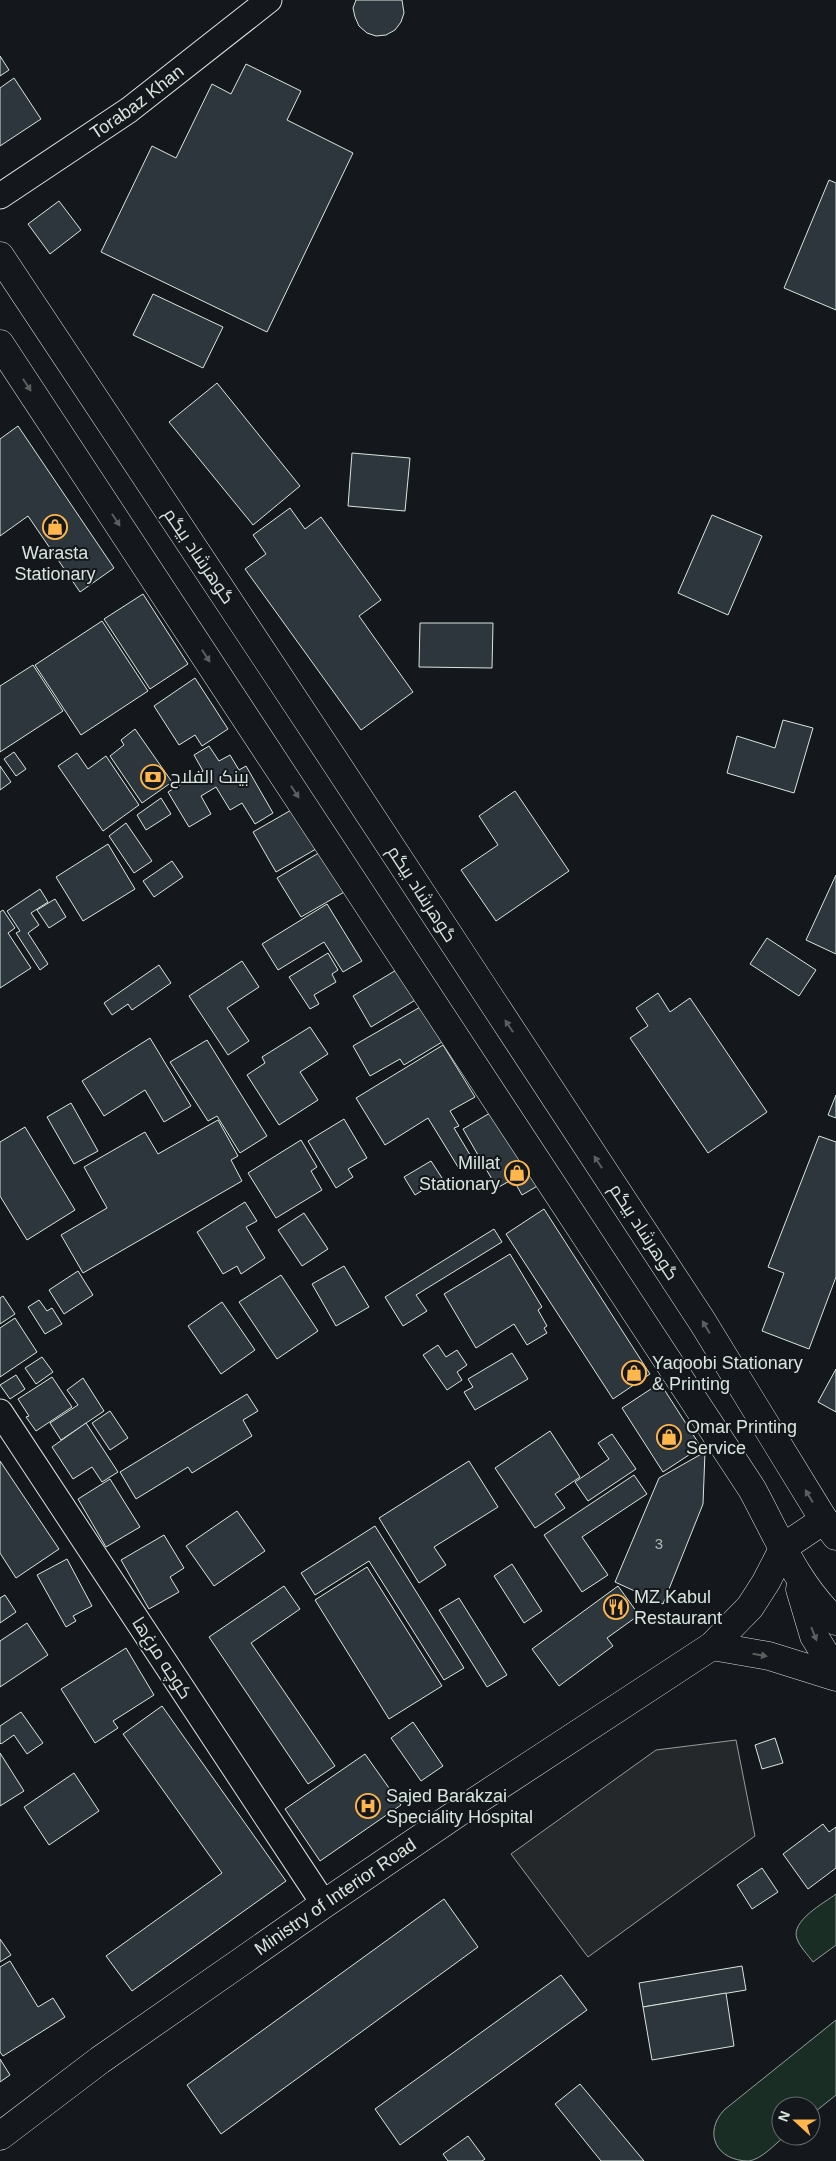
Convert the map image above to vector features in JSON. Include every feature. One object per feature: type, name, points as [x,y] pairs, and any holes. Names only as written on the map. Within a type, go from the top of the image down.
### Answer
[{"type":"main road","name":"گوهرشاد بیگم","points":[[0,256],[702,1321],[830,1528]]},
{"type":"main road","points":[[0,344],[752,1489],[789,1559],[819,1606],[836,1621]]},
{"type":"main road","name":"Ministry of Interior Road","points":[[0,2136],[100,2060],[324,1904],[467,1807],[712,1646],[750,1607],[766,1582],[789,1559],[830,1528]]},
{"type":"main road","points":[[789,1559],[814,1636],[836,1672]]},
{"type":"main road","points":[[712,1646],[769,1656],[836,1677]]},
{"type":"street","name":"Torabaz Khan","points":[[0,196],[129,110],[270,0]]},
{"type":"street","name":"کوچه مرغ‌ها","points":[[0,1412],[324,1904]]},
{"type":"green space","points":[[836,1894],[836,1945],[813,1962],[798,1942],[796,1932],[798,1926],[809,1913]]},
{"type":"green space","points":[[836,2020],[836,2095],[821,2107],[821,2096],[771,2096],[771,2146],[774,2146],[768,2151],[749,2161],[738,2160],[721,2151],[716,2144],[714,2128],[724,2110]]},
{"type":"shaded area","points":[[736,1740],[755,1836],[588,1957],[511,1854],[656,1750]]},
{"type":"building","points":[[356,0],[402,0],[404,13],[401,22],[395,30],[386,35],[376,36],[367,33],[359,26],[355,17],[353,8]]},
{"type":"building","points":[[0,56],[9,70],[0,76]]},
{"type":"building","points":[[246,64],[301,91],[287,120],[353,153],[267,332],[101,252],[152,146],[176,158],[212,84],[231,94]]},
{"type":"building","points":[[14,78],[41,119],[0,146],[0,88]]},
{"type":"building","points":[[829,180],[836,183],[836,310],[784,288]]},
{"type":"building","points":[[59,201],[81,230],[50,254],[28,224]]},
{"type":"building","points":[[153,294],[223,327],[203,368],[133,335]]},
{"type":"building","points":[[217,383],[300,486],[253,525],[169,422]]},
{"type":"building","points":[[18,426],[114,568],[80,592],[28,516],[0,536],[0,439]]},
{"type":"building","points":[[352,453],[410,458],[405,511],[348,506]]},
{"type":"building","points":[[290,508],[305,529],[321,517],[381,600],[359,616],[413,692],[361,730],[245,569],[266,554],[253,535]]},
{"type":"building","points":[[712,515],[762,536],[728,615],[678,593]]},
{"type":"building","points":[[143,594],[188,664],[150,689],[104,619]]},
{"type":"building","points":[[102,621],[148,691],[81,735],[35,665]]},
{"type":"building","points":[[420,623],[493,623],[492,668],[419,667]]},
{"type":"building","points":[[33,665],[63,711],[0,752],[0,686]]},
{"type":"building","points":[[195,678],[228,729],[202,746],[195,735],[179,745],[154,706]]},
{"type":"building","points":[[783,720],[813,728],[794,793],[727,773],[737,736],[775,748]]},
{"type":"building","points":[[135,729],[172,782],[142,803],[110,756],[124,745],[121,740]]},
{"type":"building","points":[[209,746],[219,761],[230,755],[239,770],[246,766],[273,813],[255,824],[242,803],[230,810],[216,787],[201,796],[211,814],[189,827],[168,792],[203,771],[194,755]]},
{"type":"building","points":[[14,752],[26,769],[16,776],[4,759]]},
{"type":"building","points":[[77,753],[88,769],[106,756],[139,805],[103,831],[58,766]]},
{"type":"building","points":[[0,766],[11,782],[0,790]]},
{"type":"building","points":[[515,791],[569,871],[496,921],[461,870],[498,845],[479,816]]},
{"type":"building","points":[[161,798],[171,814],[146,830],[137,815]]},
{"type":"building","points":[[293,809],[316,849],[276,872],[253,832]]},
{"type":"building","points":[[126,823],[152,861],[134,873],[109,836]]},
{"type":"building","points":[[108,844],[135,889],[83,921],[56,877]]},
{"type":"building","points":[[322,851],[346,891],[301,917],[277,878]]},
{"type":"building","points":[[172,861],[183,877],[154,897],[143,881]]},
{"type":"building","points":[[836,875],[836,954],[806,940]]},
{"type":"building","points":[[40,889],[48,902],[31,913],[39,925],[28,933],[48,964],[40,970],[16,933],[20,931],[7,911]]},
{"type":"building","points":[[55,899],[66,917],[49,928],[37,910]]},
{"type":"building","points":[[327,904],[362,961],[343,972],[324,942],[278,970],[262,944]]},
{"type":"building","points":[[3,910],[15,928],[8,933],[31,968],[0,988],[0,912]]},
{"type":"building","points":[[767,938],[816,970],[799,996],[750,964]]},
{"type":"building","points":[[328,953],[338,970],[332,974],[336,982],[314,995],[319,1004],[310,1009],[289,977]]},
{"type":"building","points":[[242,961],[259,987],[227,1008],[249,1041],[228,1055],[189,996]]},
{"type":"building","points":[[159,965],[171,983],[132,1010],[128,1004],[112,1015],[104,1003]]},
{"type":"building","points":[[398,969],[417,999],[371,1027],[353,996]]},
{"type":"building","points":[[658,993],[670,1012],[690,998],[767,1112],[708,1153],[630,1038],[648,1026],[636,1008]]},
{"type":"building","points":[[422,1006],[442,1042],[404,1065],[400,1059],[370,1076],[353,1046]]},
{"type":"building","points":[[310,1027],[328,1054],[300,1072],[318,1100],[279,1125],[247,1075],[265,1063],[262,1057]]},
{"type":"building","points":[[150,1038],[191,1106],[164,1122],[145,1090],[104,1116],[82,1081]]},
{"type":"building","points":[[207,1040],[267,1136],[240,1153],[217,1116],[208,1121],[170,1062]]},
{"type":"building","points":[[443,1045],[475,1097],[450,1111],[459,1126],[454,1128],[472,1158],[458,1167],[428,1118],[385,1145],[356,1098]]},
{"type":"building","points":[[836,1095],[836,1118],[828,1115]]},
{"type":"building","points":[[71,1103],[98,1151],[74,1164],[47,1117]]},
{"type":"building","points":[[495,1110],[539,1185],[522,1195],[513,1179],[497,1188],[463,1129]]},
{"type":"building","points":[[344,1119],[367,1158],[348,1169],[353,1177],[336,1188],[308,1141]]},
{"type":"building","points":[[218,1120],[238,1156],[231,1160],[242,1181],[83,1273],[61,1235],[107,1208],[84,1167],[145,1132],[158,1154]]},
{"type":"building","points":[[25,1127],[75,1210],[27,1240],[0,1196],[0,1142]]},
{"type":"building","points":[[819,1136],[836,1142],[836,1277],[809,1349],[762,1331],[784,1273],[768,1267]]},
{"type":"building","points":[[301,1140],[317,1167],[311,1171],[322,1190],[276,1218],[248,1173]]},
{"type":"building","points":[[431,1161],[442,1178],[415,1195],[404,1177]]},
{"type":"building","points":[[245,1202],[257,1221],[246,1227],[265,1258],[241,1274],[237,1266],[223,1274],[197,1232]]},
{"type":"building","points":[[544,1209],[650,1374],[613,1399],[506,1234]]},
{"type":"building","points":[[304,1213],[328,1249],[302,1266],[278,1230]]},
{"type":"building","points":[[494,1229],[502,1242],[416,1295],[427,1311],[403,1326],[385,1297]]},
{"type":"building","points":[[510,1254],[542,1307],[538,1310],[547,1326],[544,1328],[547,1333],[527,1345],[514,1324],[476,1348],[444,1294]]},
{"type":"building","points":[[344,1266],[369,1307],[336,1326],[312,1284]]},
{"type":"building","points":[[78,1271],[93,1295],[64,1314],[49,1290]]},
{"type":"building","points":[[281,1275],[318,1331],[277,1359],[239,1302]]},
{"type":"building","points":[[3,1296],[15,1314],[0,1324],[0,1298]]},
{"type":"building","points":[[39,1300],[47,1311],[52,1308],[62,1324],[45,1334],[28,1307]]},
{"type":"building","points":[[222,1302],[255,1350],[221,1374],[188,1326]]},
{"type":"building","points":[[15,1318],[37,1352],[0,1377],[0,1328]]},
{"type":"building","points":[[438,1345],[446,1357],[457,1350],[467,1365],[457,1372],[462,1380],[447,1390],[423,1355]]},
{"type":"building","points":[[512,1353],[528,1379],[475,1410],[464,1392],[473,1387],[468,1379]]},
{"type":"building","points":[[42,1357],[53,1372],[36,1384],[25,1368]]},
{"type":"building","points":[[836,1369],[836,1412],[818,1402]]},
{"type":"building","points":[[16,1375],[25,1389],[10,1399],[0,1385]]},
{"type":"building","points":[[52,1377],[72,1407],[36,1431],[26,1417],[29,1416],[18,1399]]},
{"type":"building","points":[[83,1378],[104,1411],[61,1440],[50,1423],[78,1405],[67,1390]]},
{"type":"building","points":[[660,1383],[701,1447],[663,1472],[622,1408]]},
{"type":"building","points":[[247,1394],[258,1411],[243,1420],[252,1436],[192,1473],[188,1467],[136,1499],[120,1472]]},
{"type":"building","points":[[110,1411],[128,1438],[110,1450],[92,1423]]},
{"type":"building","points":[[86,1423],[118,1472],[102,1482],[92,1467],[73,1479],[52,1447]]},
{"type":"building","points":[[550,1431],[580,1477],[555,1494],[565,1508],[535,1528],[495,1468]]},
{"type":"building","points":[[612,1434],[636,1469],[588,1501],[575,1482],[609,1459],[598,1443]]},
{"type":"building","points":[[705,1452],[703,1504],[663,1604],[615,1582],[659,1478]]},
{"type":"building","points":[[0,1461],[59,1549],[16,1578],[0,1553]]},
{"type":"building","points":[[469,1461],[498,1507],[434,1547],[446,1565],[419,1583],[379,1518]]},
{"type":"building","points":[[634,1475],[647,1494],[582,1537],[608,1575],[582,1592],[544,1535]]},
{"type":"building","points":[[110,1479],[140,1527],[106,1547],[78,1499]]},
{"type":"building","points":[[237,1511],[265,1551],[214,1586],[186,1546]]},
{"type":"building","points":[[375,1526],[464,1668],[444,1680],[369,1561],[315,1595],[301,1573]]},
{"type":"building","points":[[164,1535],[184,1568],[170,1577],[179,1592],[149,1609],[121,1560]]},
{"type":"building","points":[[67,1559],[92,1606],[73,1616],[76,1621],[66,1627],[37,1575]]},
{"type":"building","points":[[512,1564],[542,1611],[524,1623],[494,1576]]},
{"type":"building","points":[[367,1567],[442,1686],[389,1719],[315,1600]]},
{"type":"building","points":[[284,1586],[300,1609],[251,1643],[335,1766],[308,1784],[209,1637]]},
{"type":"building","points":[[618,1586],[639,1615],[607,1638],[613,1646],[559,1686],[532,1649]]},
{"type":"building","points":[[5,1595],[16,1612],[0,1623],[0,1598]]},
{"type":"building","points":[[459,1598],[507,1675],[487,1687],[439,1610]]},
{"type":"building","points":[[27,1623],[48,1655],[0,1687],[0,1641]]},
{"type":"building","points":[[126,1648],[154,1695],[113,1721],[118,1728],[95,1743],[61,1689]]},
{"type":"building","points":[[162,1706],[286,1881],[132,1991],[106,1956],[222,1873],[123,1734]]},
{"type":"building","points":[[21,1712],[43,1743],[27,1754],[14,1735],[0,1743],[0,1726]]},
{"type":"building","points":[[413,1722],[443,1766],[421,1781],[391,1738]]},
{"type":"building","points":[[775,1738],[783,1763],[762,1769],[755,1745]]},
{"type":"building","points":[[0,1753],[24,1791],[0,1806]]},
{"type":"building","points":[[365,1754],[401,1805],[320,1861],[285,1809]]},
{"type":"building","points":[[74,1773],[99,1811],[49,1845],[24,1807]]},
{"type":"building","points":[[823,1824],[829,1832],[836,1827],[836,1868],[808,1889],[783,1854]]},
{"type":"building","points":[[762,1868],[778,1892],[752,1909],[737,1885]]},
{"type":"building","points":[[444,1899],[478,1947],[221,2134],[187,2085]]},
{"type":"building","points":[[0,1939],[11,1955],[0,1962]]},
{"type":"building","points":[[10,1961],[38,2007],[53,1998],[65,2017],[3,2056],[0,2052],[0,1967]]},
{"type":"building","points":[[742,1966],[746,1990],[643,2007],[639,1983]]},
{"type":"building","points":[[561,1975],[587,2010],[400,2145],[375,2109]]},
{"type":"building","points":[[726,1993],[734,2046],[652,2060],[643,2007]]},
{"type":"building","points":[[0,2059],[10,2075],[0,2082]]},
{"type":"building","points":[[580,2084],[644,2161],[601,2161],[555,2104]]},
{"type":"building","points":[[468,2136],[485,2159],[482,2161],[448,2161],[443,2154]]},
{"type":"place","name":"Warasta Stationary","points":[[55,527]]},
{"type":"place","name":"بینک الفلاح","points":[[153,777]]},
{"type":"place","name":"Millat Stationary","points":[[517,1173]]},
{"type":"place","name":"Yaqoobi Stationary & Printing","points":[[634,1373]]},
{"type":"place","name":"Omar Printing Service","points":[[669,1437]]},
{"type":"place","name":"MZ Kabul Restaurant","points":[[616,1607]]},
{"type":"place","name":"Sajed Barakzai Speciality Hospital","points":[[368,1806]]}]
